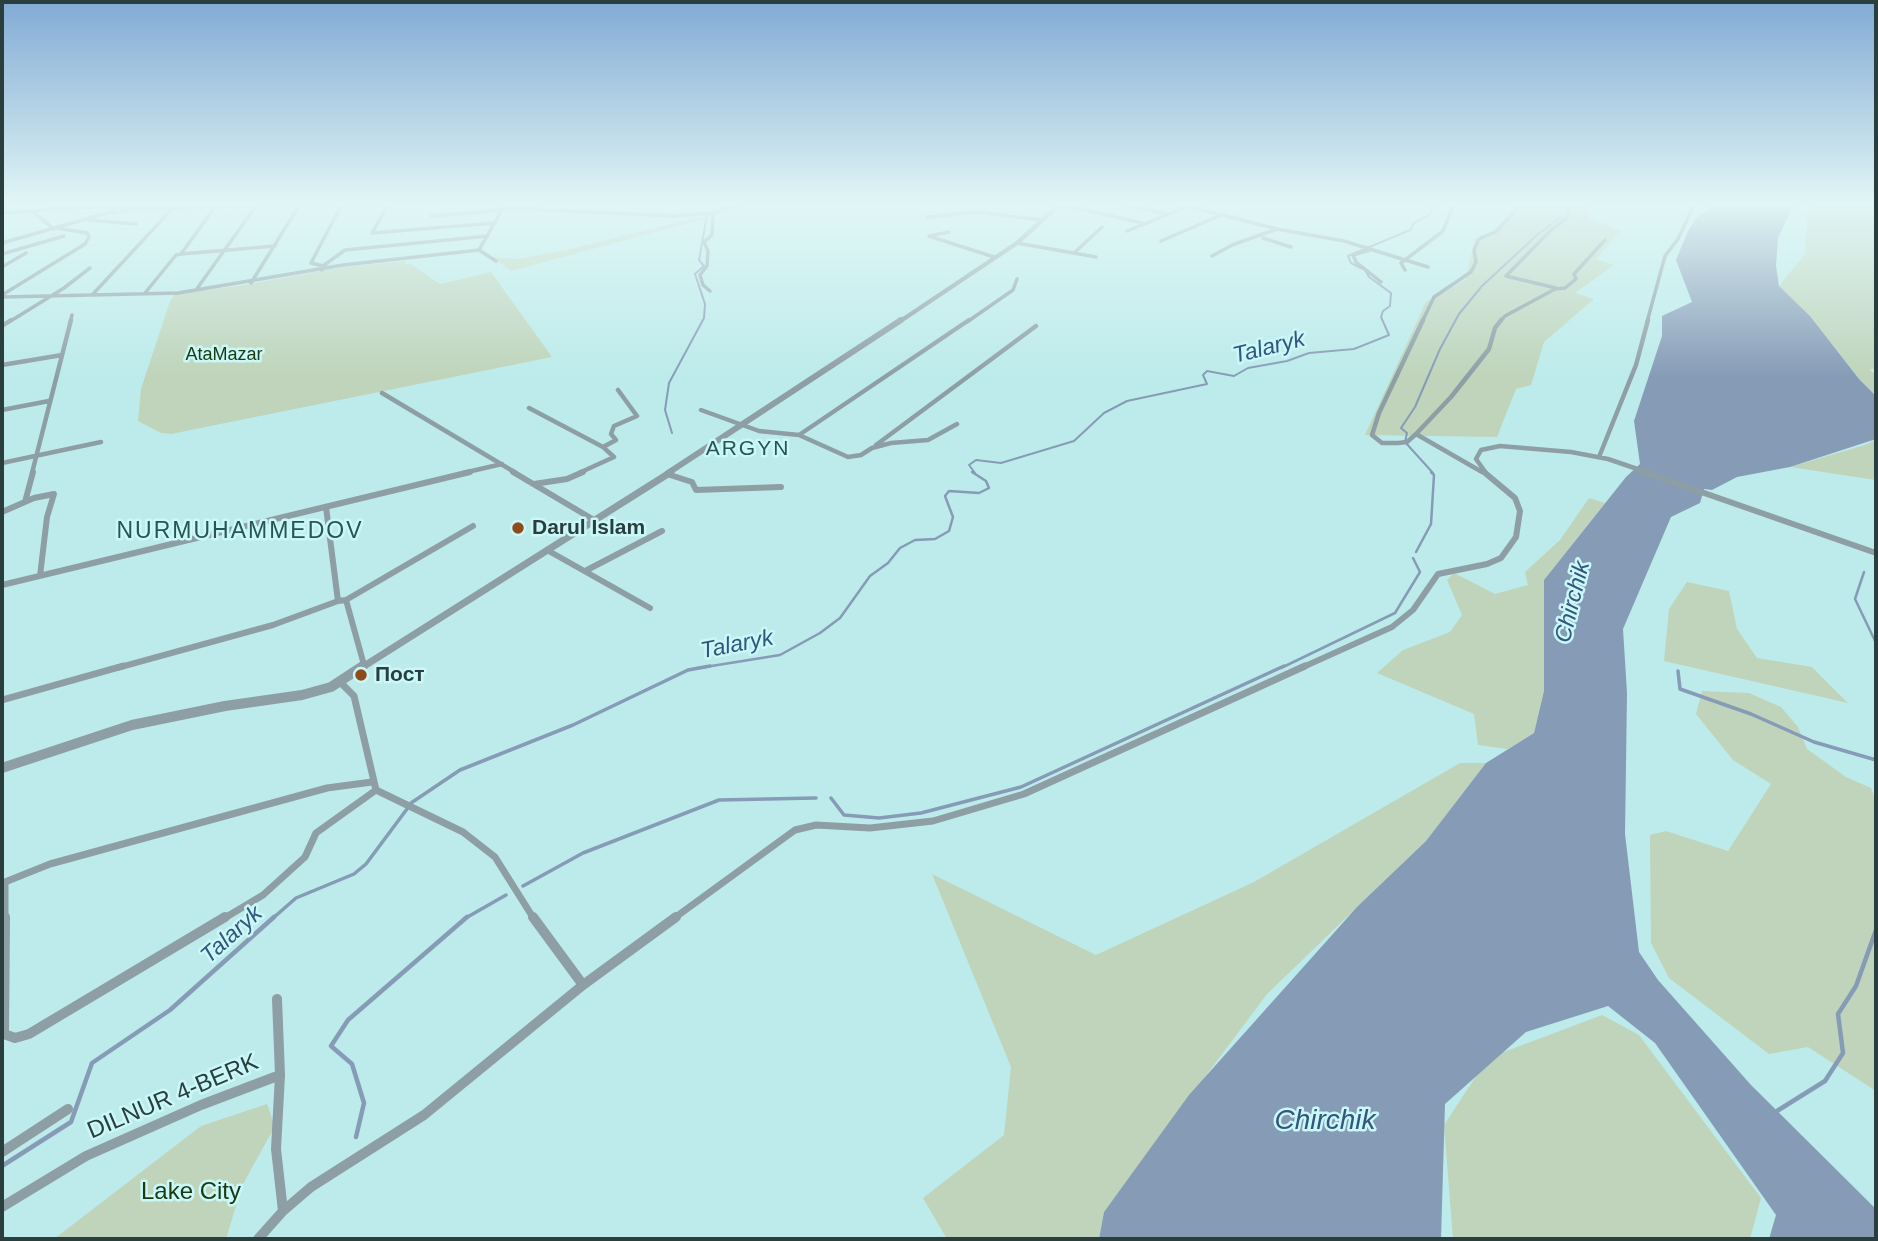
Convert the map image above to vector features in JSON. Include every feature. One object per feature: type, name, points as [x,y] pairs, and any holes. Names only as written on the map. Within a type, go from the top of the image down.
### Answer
[{"type":"street","points":[[2,296],[56,262]]},
{"type":"street","points":[[93,294],[123,262]]},
{"type":"street","points":[[145,293],[170,262]]},
{"type":"street","points":[[196,290],[216,262]]},
{"type":"street","points":[[251,283],[265,262]]},
{"type":"street","points":[[312,262],[322,268]]},
{"type":"street","points":[[322,268],[330,262]]},
{"type":"street","points":[[2,296],[196,290],[251,283],[322,268],[375,262]]},
{"type":"street","points":[[707,262],[700,275],[703,285],[710,291]]},
{"type":"street","points":[[2,768],[132,725],[225,706],[319,692],[340,682],[743,426],[987,262]]},
{"type":"street","points":[[1356,262],[1381,282]]},
{"type":"street","points":[[1401,262],[1405,271]]},
{"type":"street","points":[[1413,262],[1428,267]]},
{"type":"street","points":[[1476,262],[1471,272],[1434,296],[1379,413],[1372,435],[1374,439],[1382,443],[1407,442],[1451,397],[1489,349],[1496,328],[1504,316],[1565,288],[1576,279],[1574,274],[1585,262]]},
{"type":"street","points":[[1520,262],[1506,276],[1558,289]]},
{"type":"street","points":[[1599,457],[1636,365],[1663,262]]},
{"type":"street","points":[[2,326],[64,288],[90,268]]},
{"type":"street","points":[[799,435],[1004,297],[1013,290],[1017,279]]},
{"type":"street","points":[[25,502],[72,315]]},
{"type":"street","points":[[701,410],[760,431],[799,435],[848,457],[861,455],[1036,326]]},
{"type":"street","points":[[2,365],[62,355]]},
{"type":"street","points":[[603,447],[616,440],[611,435],[614,426],[637,416],[618,390]]},
{"type":"street","points":[[382,393],[594,520]]},
{"type":"street","points":[[2,410],[49,401]]},
{"type":"street","points":[[528,408],[603,447],[614,457],[567,479],[534,484]]},
{"type":"street","points":[[872,448],[891,443],[928,440],[957,425]]},
{"type":"street","points":[[1416,434],[1427,438],[1474,470],[1484,473]]},
{"type":"street","points":[[2,463],[101,442]]},
{"type":"street","points":[[258,1239],[283,1211],[311,1187],[424,1115],[583,985],[795,830],[816,825],[870,828],[933,821],[1000,803],[1070,775],[1392,626],[1413,610],[1438,574],[1487,564],[1501,558],[1508,551],[1518,530],[1520,511],[1515,498],[1484,473],[1478,464],[1477,455],[1481,450],[1500,446],[1599,457],[1876,553]]},
{"type":"street","points":[[2,585],[502,464]]},
{"type":"street","points":[[667,474],[692,482],[696,490],[781,487]]},
{"type":"street","points":[[2,512],[54,494],[47,517],[40,576]]},
{"type":"street","points":[[326,507],[342,601],[364,665]]},
{"type":"street","points":[[2,701],[273,625],[342,601],[473,526]]},
{"type":"street","points":[[587,570],[662,531]]},
{"type":"street","points":[[547,550],[587,570],[650,608]]},
{"type":"street","points":[[340,682],[354,696],[374,786]]},
{"type":"street","points":[[374,786],[316,834],[305,857],[263,895],[29,1034],[15,1038],[4,1034],[5,882],[50,864],[327,788],[374,786],[407,807],[463,832],[495,857],[539,927],[583,985]]},
{"type":"street","points":[[277,999],[280,1075]]},
{"type":"street","name":"DILNUR 4-BERK","points":[[2,1207],[86,1156],[201,1105],[280,1075],[276,1149],[283,1211]]},
{"type":"street","points":[[2,1152],[68,1109]]},
{"type":"green space","name":"AtaMazar","points":[[406,262],[405,264],[411,264],[440,284],[491,272],[552,357],[171,434],[161,433],[138,421],[141,389],[170,301],[175,294],[343,267]]},
{"type":"green space","points":[[499,262],[545,262],[511,271]]},
{"type":"green space","points":[[1469,262],[1605,262],[1614,265],[1575,293],[1594,299],[1544,342],[1531,385],[1516,389],[1497,437],[1365,435],[1426,302],[1465,280]]},
{"type":"green space","points":[[1799,262],[1876,262],[1876,368],[1869,370],[1876,374],[1876,396],[1859,379],[1810,316],[1779,286]]},
{"type":"green space","points":[[1876,439],[1876,480],[1790,467],[1868,444]]},
{"type":"green space","points":[[1589,498],[1605,503],[1544,580],[1544,691],[1534,733],[1508,749],[1478,745],[1474,714],[1377,673],[1403,650],[1450,632],[1462,615],[1447,580],[1454,573],[1495,594],[1528,585],[1525,572],[1560,540]]},
{"type":"green space","points":[[1687,582],[1729,591],[1737,629],[1757,658],[1812,667],[1848,703],[1664,661],[1669,609]]},
{"type":"green space","points":[[1702,691],[1749,693],[1781,707],[1798,727],[1807,749],[1846,777],[1871,788],[1876,803],[1876,1091],[1808,1047],[1769,1054],[1669,978],[1651,943],[1650,835],[1666,831],[1728,851],[1771,784],[1733,760],[1696,714]]},
{"type":"green space","points":[[1460,763],[1486,763],[1426,841],[1267,994],[1104,1212],[1099,1239],[947,1239],[923,1198],[1004,1135],[1011,1067],[932,874],[1096,955],[1254,882]]},
{"type":"green space","points":[[1602,1015],[1639,1035],[1761,1198],[1750,1239],[1453,1239],[1444,1125],[1488,1058]]},
{"type":"green space","name":"Lake City","points":[[267,1104],[275,1126],[242,1186],[226,1239],[54,1239],[201,1126]]},
{"type":"water","name":"Chirchik","points":[[1677,262],[1776,262],[1779,286],[1810,316],[1859,379],[1876,396],[1876,439],[1790,467],[1737,477],[1712,490],[1704,489],[1700,503],[1671,517],[1623,629],[1627,693],[1625,834],[1639,952],[1658,980],[1751,1085],[1876,1209],[1876,1239],[1769,1239],[1776,1215],[1655,1043],[1608,1006],[1526,1032],[1445,1104],[1441,1239],[1099,1239],[1104,1212],[1189,1095],[1357,907],[1426,841],[1486,763],[1534,733],[1544,691],[1544,580],[1626,477],[1640,464],[1634,421],[1662,336],[1662,316],[1692,302]]},
{"type":"waterway","points":[[672,433],[665,410],[669,383],[704,318],[705,304],[695,274],[704,266],[701,262]]},
{"type":"waterway","name":"Talaryk","points":[[975,473],[969,465],[976,460],[1001,463],[1074,441],[1104,413],[1127,401],[1207,384],[1203,375],[1207,371],[1234,376],[1248,368],[1287,361],[1309,353],[1354,349],[1389,335],[1381,317],[1383,311],[1390,306],[1391,293],[1369,277],[1365,270],[1351,262]]},
{"type":"waterway","points":[[1433,473],[1405,442],[1407,433],[1401,428],[1415,407],[1440,349],[1459,314],[1482,286],[1508,262]]},
{"type":"waterway","name":"Talaryk","points":[[699,668],[780,655],[820,633],[840,618],[870,576],[888,563],[900,548],[915,540],[935,539],[949,531],[953,517],[945,496],[949,491],[979,493],[989,488],[986,481],[972,472]]},
{"type":"waterway","points":[[1416,552],[1431,524],[1434,475],[1431,472]]},
{"type":"waterway","points":[[1281,668],[1395,613],[1420,572],[1413,558]]},
{"type":"waterway","points":[[1864,572],[1855,599],[1876,643]]},
{"type":"waterway","name":"Talaryk","points":[[699,668],[710,666]]},
{"type":"waterway","points":[[831,798],[844,815],[879,818],[921,813],[1021,787],[1284,666]]},
{"type":"waterway","name":"Talaryk","points":[[411,803],[460,770],[573,725],[688,670],[699,668]]},
{"type":"waterway","points":[[1678,671],[1680,689],[1751,714],[1814,742],[1876,760]]},
{"type":"waterway","points":[[523,886],[583,853],[719,800],[816,798]]},
{"type":"waterway","name":"Talaryk","points":[[272,919],[296,898],[354,874],[366,864],[407,809]]},
{"type":"waterway","points":[[466,918],[506,895]]},
{"type":"waterway","name":"Talaryk","points":[[2,1166],[71,1122],[92,1063],[170,1010],[274,917]]},
{"type":"waterway","points":[[356,1137],[364,1103],[352,1064],[331,1046],[348,1020],[466,918]]},
{"type":"waterway","points":[[1777,1111],[1825,1081],[1843,1053],[1838,1014],[1856,986],[1876,930]]},
{"type":"place","name":"Darul Islam","points":[[518,528]]},
{"type":"place","name":"Пост","points":[[361,675]]},
{"type":"district","name":"ARGYN","points":[[748,449]]},
{"type":"district","name":"NURMUHAMMEDOV","points":[[240,532]]}]
